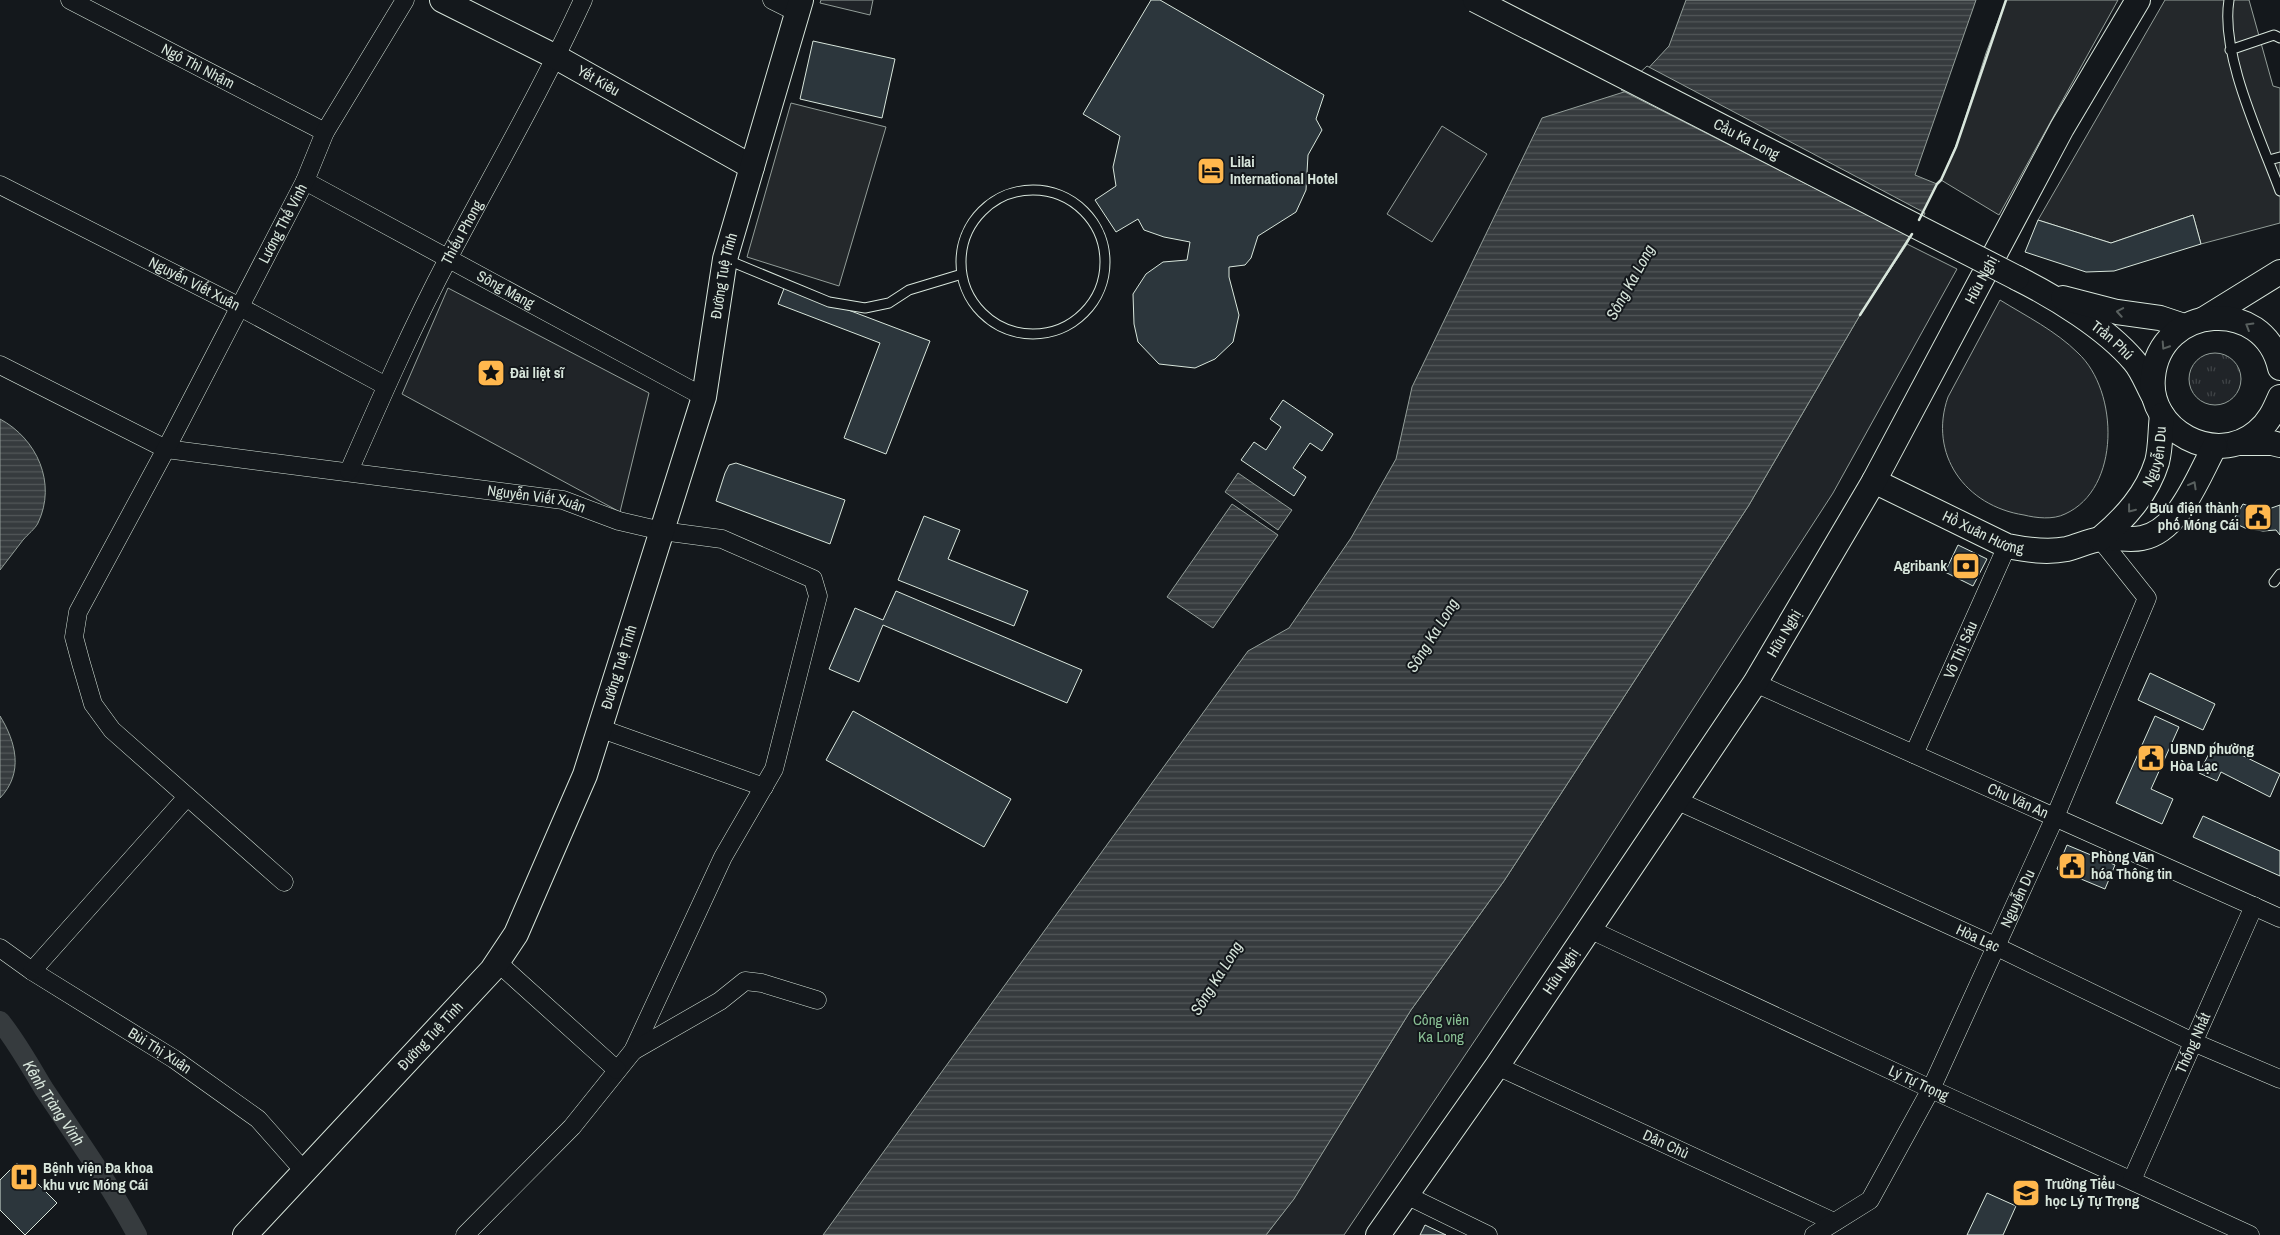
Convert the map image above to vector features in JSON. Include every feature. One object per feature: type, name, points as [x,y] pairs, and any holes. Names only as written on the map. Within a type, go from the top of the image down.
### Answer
[{"type":"street","name":"Ngô Thì Nhậm","points":[[70,0],[325,132]]},
{"type":"street","name":"Lương Thế Vinh","points":[[284,882],[112,730],[93,704],[74,637],[78,612],[166,449],[305,181],[325,132],[405,0]]},
{"type":"street","name":"Yết Kiêu","points":[[442,0],[556,57],[752,167]]},
{"type":"street","name":"Thiếu Phong","points":[[349,471],[386,386],[449,257],[556,57],[583,0]]},
{"type":"street","points":[[772,0],[799,7]]},
{"type":"street","name":"Cầu Ka Long","points":[[1475,0],[2017,278]]},
{"type":"street","name":"Hữu Nghị","points":[[1378,1235],[1497,1066],[1755,683],[1874,481],[2062,128],[2138,0]]},
{"type":"street","name":"Đường Tuệ Tĩnh","points":[[245,1235],[497,962],[516,934],[585,774],[704,397],[725,259],[799,7]]},
{"type":"street","name":"Sông Mang","points":[[305,181],[449,257],[704,397]]},
{"type":"street","name":"Nguyễn Viết Xuân","points":[[0,186],[240,307],[386,386]]},
{"type":"street","points":[[2194,322],[2280,272]]},
{"type":"street","name":"Trần Phú","points":[[2017,278],[2052,296],[2107,336],[2135,362],[2158,407],[2176,431],[2194,442],[2226,445],[2272,443],[2280,445]]},
{"type":"street","name":"Trần Phú","points":[[2052,296],[2117,312],[2160,318],[2194,322],[2222,317],[2241,322],[2257,331],[2280,357]]},
{"type":"street","name":"Nguyễn Du","points":[[1814,1235],[1870,1200],[1930,1090],[2055,817],[2147,598],[2100,539],[2133,509],[2157,462],[2158,407],[2152,378],[2157,357],[2168,339],[2194,322]]},
{"type":"street","name":"Nguyễn Viết Xuân","points":[[0,365],[166,449],[563,500],[619,521],[722,539],[813,579],[818,596],[774,769],[723,857],[633,1051]]},
{"type":"street","points":[[2100,539],[2142,538],[2156,534],[2174,520],[2226,445],[2257,433],[2272,417],[2280,398]]},
{"type":"street","name":"Hồ Xuân Hương","points":[[1874,481],[2007,546],[2026,550],[2046,551],[2066,549],[2100,539]]},
{"type":"street","name":"Võ Thị Sáu","points":[[1914,754],[2007,546]]},
{"type":"street","name":"Chu Văn An","points":[[1755,683],[2280,918]]},
{"type":"street","points":[[599,728],[764,787]]},
{"type":"street","points":[[32,971],[187,797]]},
{"type":"street","name":"Hòa Lạc","points":[[1676,800],[1995,946],[2193,1042],[2280,1079]]},
{"type":"street","name":"Thống Nhất","points":[[2132,1180],[2254,906]]},
{"type":"street","name":"Lý Tự Trọng","points":[[1589,929],[1930,1090],[2250,1235]]},
{"type":"street","name":"Bùi Thị Xuân","points":[[0,948],[32,971],[174,1058],[250,1113],[304,1171]]},
{"type":"street","points":[[497,962],[617,1070]]},
{"type":"street","points":[[465,1235],[572,1127],[633,1051],[720,1001],[745,981],[762,983],[816,1000]]},
{"type":"street","name":"Dân Chủ","points":[[1497,1066],[1834,1222]]},
{"type":"street","points":[[1406,1195],[1488,1235]]},
{"type":"lane","points":[[2229,0],[2226,15],[2230,50],[2280,191]]},
{"type":"lane","points":[[2230,50],[2274,34],[2280,38]]},
{"type":"lane","points":[[2269,160],[2280,157]]},
{"type":"lane","points":[[1024,190],[1047,191],[1069,199],[1087,214],[1100,233],[1106,256],[1104,278],[1096,298],[1082,316],[1064,328],[1043,334],[1021,333],[1000,326],[982,313],[969,295],[962,274],[962,251],[969,229],[983,210],[1002,197],[1024,190]]},
{"type":"lane","points":[[725,259],[829,302],[865,308],[889,303],[909,290],[962,274]]},
{"type":"green space","points":[[821,0],[873,0],[870,15],[820,3]]},
{"type":"green space","points":[[1442,126],[1487,154],[1432,242],[1387,214]]},
{"type":"green space","name":"Công viên Ka Long","points":[[1907,244],[1957,269],[1833,493],[1564,908],[1344,1235],[1266,1235],[1294,1198],[1411,1010],[1504,881],[1749,505],[1860,315]]},
{"type":"green space","points":[[448,288],[649,393],[620,512],[402,394]]},
{"type":"green space","points":[[2000,300],[2040,324],[2078,353],[2092,370],[2101,391],[2107,414],[2108,438],[2105,462],[2096,484],[2083,501],[2060,516],[2045,518],[2029,516],[2003,510],[1984,501],[1969,489],[1956,474],[1948,457],[1943,438],[1943,418],[1948,397]]},
{"type":"green space","points":[[2210,353],[2220,353],[2234,360],[2241,374],[2241,384],[2234,398],[2220,405],[2210,405],[2200,401],[2193,394],[2189,384],[2189,374],[2193,364],[2200,357]]},
{"type":"shaded area","points":[[2006,0],[2118,0],[1999,215],[1941,180],[1958,141],[1986,53]]},
{"type":"shaded area","points":[[2165,0],[2249,0],[2273,86],[2280,88],[2280,223],[2201,244],[2193,215],[2111,243],[2038,220]]},
{"type":"shaded area","points":[[791,103],[886,127],[839,286],[747,257]]},
{"type":"water","name":"Sông Ka Long","points":[[1686,0],[1976,0],[1915,175],[1937,184],[1907,244],[1860,315],[1749,505],[1504,881],[1411,1010],[1294,1199],[1266,1235],[823,1235],[1248,651],[1289,628],[1351,538],[1396,459],[1412,387],[1542,118],[1627,91],[1669,46]]},
{"type":"water","points":[[0,419],[24,438],[33,450],[44,478],[45,493],[38,523],[0,570]]},
{"type":"water","points":[[1238,473],[1292,510],[1278,530],[1225,492]]},
{"type":"water","points":[[1232,504],[1278,535],[1213,628],[1167,597]]},
{"type":"water","points":[[0,716],[10,736],[15,757],[15,768],[8,788],[0,798]]},
{"type":"pier","points":[[1647,66],[1925,213],[1913,238],[1621,90]]},
{"type":"building","points":[[1151,0],[1160,0],[1324,95],[1316,119],[1322,130],[1308,155],[1306,190],[1296,212],[1258,236],[1251,258],[1245,265],[1229,267],[1229,277],[1239,315],[1233,342],[1215,359],[1195,368],[1159,364],[1138,342],[1134,324],[1133,294],[1146,274],[1163,262],[1187,260],[1190,242],[1164,237],[1144,230],[1138,219],[1116,232],[1095,200],[1116,186],[1113,167],[1120,136],[1083,114]]},
{"type":"building","points":[[813,41],[895,59],[882,118],[800,99]]},
{"type":"building","points":[[2193,215],[2201,244],[2114,271],[2086,272],[2025,252],[2038,220],[2111,243]]},
{"type":"building","points":[[785,286],[930,341],[886,454],[844,438],[880,343],[778,304]]},
{"type":"building","points":[[1283,400],[1333,434],[1322,451],[1310,443],[1293,468],[1306,477],[1294,496],[1241,460],[1254,442],[1266,450],[1281,427],[1270,419]]},
{"type":"building","points":[[736,463],[845,500],[830,544],[716,501],[729,465]]},
{"type":"building","name":"Bưu điện thành phố Móng Cái","points":[[2243,504],[2263,511],[2280,505],[2280,535],[2276,530],[2263,531],[2245,528],[2232,522]]},
{"type":"building","points":[[924,516],[960,530],[948,559],[1028,591],[1014,626],[898,580]]},
{"type":"building","name":"Agribank","points":[[1958,545],[1987,559],[1973,586],[1945,572]]},
{"type":"building","points":[[896,591],[1082,670],[1067,703],[883,625],[859,682],[829,669],[855,608],[883,620]]},
{"type":"building","points":[[2150,673],[2215,704],[2203,730],[2138,700]]},
{"type":"building","points":[[853,711],[1011,799],[984,847],[826,760]]},
{"type":"building","name":"UBND phường Hòa Lạc","points":[[2155,716],[2179,727],[2151,789],[2173,799],[2162,824],[2116,803]]},
{"type":"building","points":[[2215,742],[2280,774],[2270,797],[2221,772],[2217,781],[2199,773]]},
{"type":"building","points":[[2203,816],[2280,851],[2280,876],[2193,837]]},
{"type":"building","points":[[2067,845],[2115,865],[2105,889],[2057,869]]},
{"type":"building","points":[[17,1163],[57,1203],[25,1235],[0,1210],[0,1180]]},
{"type":"building","points":[[1987,1193],[2016,1206],[2003,1235],[1967,1235]]},
{"type":"building","points":[[1425,1225],[1446,1235],[1420,1235]]},
{"type":"waterway","name":"Kênh Tràng Vinh","points":[[0,1021],[104,1179],[137,1235]]},
{"type":"wall","points":[[1919,220],[1937,184],[1941,180],[1956,147],[2006,0]]},
{"type":"wall","points":[[1860,315],[1912,234]]},
{"type":"place","name":"Lilai International Hotel","points":[[1211,171]]},
{"type":"place","name":"Đài liệt sĩ","points":[[491,373]]},
{"type":"place","name":"Bưu điện thành phố Móng Cái","points":[[2258,517]]},
{"type":"place","name":"Agribank","points":[[1966,566]]},
{"type":"place","name":"UBND phường Hòa Lạc","points":[[2151,758]]},
{"type":"place","name":"Phòng Văn hóa Thông tin","points":[[2072,866]]},
{"type":"place","name":"Bệnh viện Đa khoa khu vực Móng Cái","points":[[24,1177]]},
{"type":"place","name":"Trường Tiểu học Lý Tự Trọng","points":[[2026,1193]]}]
